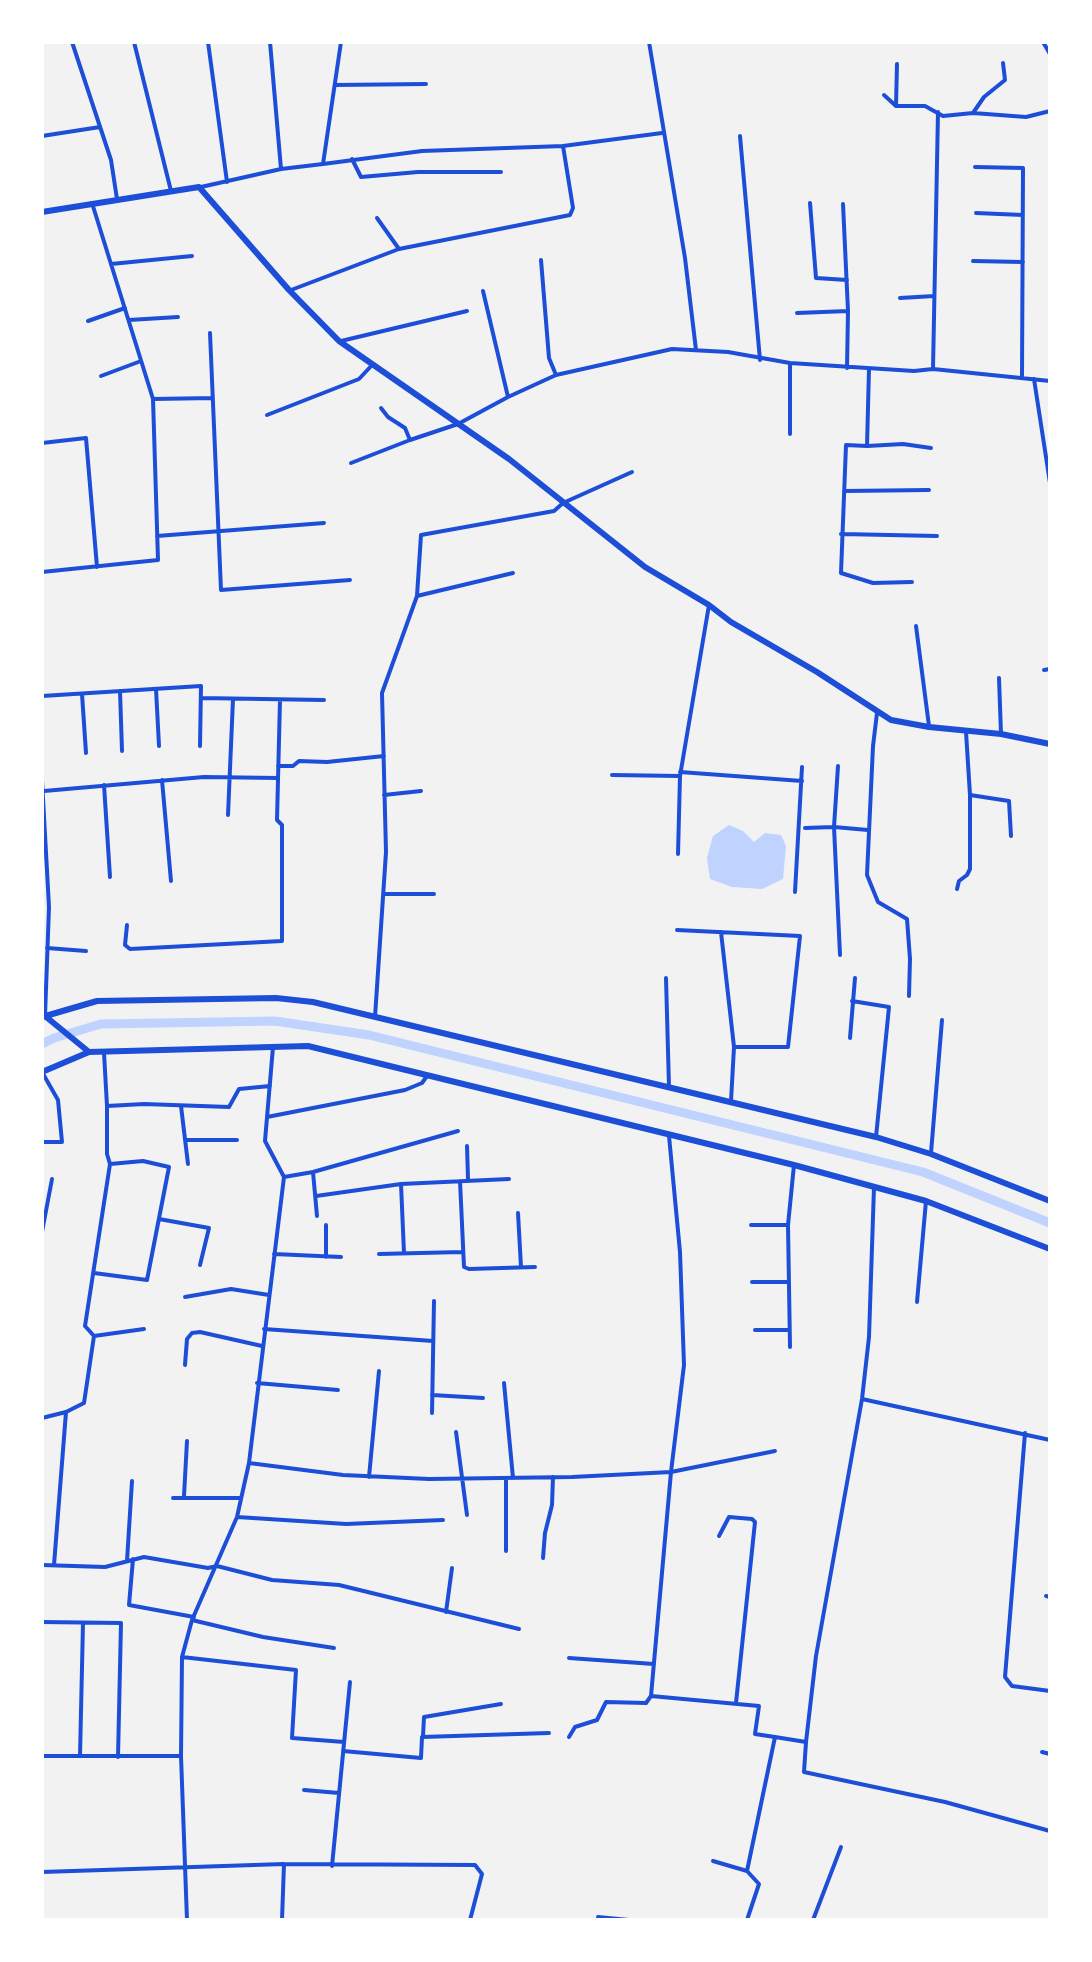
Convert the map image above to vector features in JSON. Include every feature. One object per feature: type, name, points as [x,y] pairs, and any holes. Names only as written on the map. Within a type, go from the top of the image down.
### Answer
[{"type":"street","points":[[72,42],[111,160],[117,199]]},
{"type":"street","points":[[134,42],[171,191]]},
{"type":"street","points":[[208,42],[227,183]]},
{"type":"street","points":[[270,42],[281,169]]},
{"type":"street","points":[[323,164],[341,42]]},
{"type":"street","points":[[649,42],[685,258],[696,350]]},
{"type":"street","points":[[1043,42],[1050,54]]},
{"type":"street","points":[[973,113],[984,97],[1005,80],[1003,63]]},
{"type":"street","points":[[896,106],[897,64]]},
{"type":"street","points":[[335,85],[426,84]]},
{"type":"street","points":[[884,95],[896,106],[925,106],[943,116],[973,113],[1026,117],[1050,111]]},
{"type":"street","points":[[933,369],[938,112]]},
{"type":"street","points":[[42,136],[100,127]]},
{"type":"street","points":[[42,212],[227,183],[281,169],[352,159],[422,151],[563,146],[662,133]]},
{"type":"street","points":[[740,136],[760,360]]},
{"type":"street","points":[[289,290],[399,249],[570,215],[573,208],[563,146]]},
{"type":"street","points":[[352,159],[361,177],[418,172],[501,172]]},
{"type":"street","points":[[975,167],[1023,168],[1022,377]]},
{"type":"street","points":[[199,187],[289,290],[339,341],[509,459],[645,567],[891,720],[1001,734],[1050,744]]},
{"type":"street","points":[[42,572],[158,560],[153,399],[92,203]]},
{"type":"street","points":[[810,203],[816,278],[847,280]]},
{"type":"street","points":[[843,204],[847,368]]},
{"type":"street","points":[[976,213],[1023,215]]},
{"type":"street","points":[[377,218],[399,249]]},
{"type":"street","points":[[111,264],[192,256]]},
{"type":"street","points":[[541,260],[549,358],[556,375]]},
{"type":"street","points":[[973,261],[1023,262]]},
{"type":"street","points":[[483,291],[508,397]]},
{"type":"street","points":[[900,298],[934,296]]},
{"type":"street","points":[[88,321],[125,308]]},
{"type":"street","points":[[339,341],[467,311]]},
{"type":"street","points":[[797,313],[848,311]]},
{"type":"street","points":[[129,320],[178,317]]},
{"type":"street","points":[[210,333],[221,590],[350,580]]},
{"type":"street","points":[[351,463],[458,424],[556,375],[672,349],[728,352],[760,360],[847,368],[933,369],[1050,381]]},
{"type":"street","points":[[101,376],[141,361]]},
{"type":"street","points":[[790,363],[790,434]]},
{"type":"street","points":[[267,415],[359,379],[373,364]]},
{"type":"street","points":[[867,446],[869,369]]},
{"type":"street","points":[[1034,378],[1050,483]]},
{"type":"street","points":[[153,399],[213,398]]},
{"type":"street","points":[[381,408],[388,417],[405,428],[410,440]]},
{"type":"street","points":[[42,443],[86,438],[97,567]]},
{"type":"street","points":[[912,582],[873,583],[841,573],[846,445],[903,444],[931,448]]},
{"type":"street","points":[[375,1017],[384,894],[382,693],[417,596],[421,535],[554,511],[563,503],[632,472]]},
{"type":"street","points":[[844,491],[929,490]]},
{"type":"street","points":[[157,536],[324,523]]},
{"type":"street","points":[[841,534],[937,536]]},
{"type":"street","points":[[417,596],[513,573]]},
{"type":"street","points":[[678,854],[680,774],[709,605]]},
{"type":"street","points":[[916,626],[929,727]]},
{"type":"street","points":[[999,678],[1001,734]]},
{"type":"street","points":[[42,696],[201,686],[200,746]]},
{"type":"street","points":[[156,689],[159,746]]},
{"type":"street","points":[[120,691],[122,751]]},
{"type":"street","points":[[82,694],[86,753]]},
{"type":"street","points":[[201,698],[324,700]]},
{"type":"street","points":[[228,815],[233,699]]},
{"type":"street","points":[[127,925],[125,945],[130,949],[282,941],[282,825],[277,820],[280,700]]},
{"type":"street","points":[[877,713],[867,875],[878,902],[903,915],[909,926],[909,996]]},
{"type":"street","points":[[957,889],[959,881],[970,869],[966,730]]},
{"type":"street","points":[[278,766],[293,766],[299,761],[327,762],[384,756]]},
{"type":"street","points":[[838,766],[834,827],[840,955]]},
{"type":"street","points":[[795,892],[802,767]]},
{"type":"street","points":[[612,775],[680,774],[802,781]]},
{"type":"street","points":[[44,791],[162,780],[278,778]]},
{"type":"street","points":[[42,780],[49,907],[43,1017]]},
{"type":"street","points":[[162,780],[171,881]]},
{"type":"street","points":[[104,785],[110,877]]},
{"type":"street","points":[[384,795],[421,791]]},
{"type":"street","points":[[970,795],[1009,801],[1011,836]]},
{"type":"street","points":[[805,828],[868,830]]},
{"type":"street","points":[[384,894],[434,894]]},
{"type":"street","points":[[677,930],[800,936],[788,1047],[734,1047]]},
{"type":"street","points":[[721,932],[734,1047],[730,1103]]},
{"type":"street","points":[[47,948],[86,951]]},
{"type":"street","points":[[666,978],[669,1089]]},
{"type":"street","points":[[850,1038],[855,978]]},
{"type":"street","points":[[43,1017],[97,1001],[276,998],[313,1002],[876,1137],[931,1154],[1050,1201]]},
{"type":"street","points":[[852,1001],[889,1007],[876,1137]]},
{"type":"street","points":[[43,1017],[89,1052]]},
{"type":"street","points":[[931,1154],[942,1020]]},
{"type":"street","points":[[42,1142],[62,1142],[58,1100],[42,1072],[89,1052],[308,1046],[794,1165],[926,1201],[1050,1249]]},
{"type":"street","points":[[187,1920],[181,1756],[182,1657],[193,1618],[237,1517],[249,1463],[284,1177],[265,1141],[273,1047]]},
{"type":"street","points":[[94,1336],[85,1326],[86,1305],[94,1273],[110,1164],[107,1154],[104,1052]]},
{"type":"street","points":[[267,1117],[405,1090],[422,1083],[427,1076]]},
{"type":"street","points":[[107,1106],[229,1107],[239,1089],[270,1086]]},
{"type":"street","points":[[181,1106],[188,1164]]},
{"type":"street","points":[[284,1177],[313,1172],[458,1131]]},
{"type":"street","points":[[569,1737],[575,1727],[597,1720],[606,1702],[646,1703],[651,1696],[684,1365],[680,1252],[669,1136]]},
{"type":"street","points":[[185,1140],[237,1140]]},
{"type":"street","points":[[467,1146],[468,1179]]},
{"type":"street","points":[[94,1273],[147,1280],[169,1167],[143,1161],[110,1164]]},
{"type":"street","points":[[790,1347],[788,1225],[794,1165]]},
{"type":"street","points":[[313,1172],[317,1216]]},
{"type":"street","points":[[42,1232],[52,1179]]},
{"type":"street","points":[[316,1196],[401,1184],[509,1179]]},
{"type":"street","points":[[460,1181],[462,1264],[469,1269],[535,1267]]},
{"type":"street","points":[[401,1184],[404,1254]]},
{"type":"street","points":[[874,1187],[869,1337],[862,1399],[816,1656],[804,1772],[945,1802],[1050,1831]]},
{"type":"street","points":[[917,1302],[926,1201]]},
{"type":"street","points":[[518,1213],[521,1267]]},
{"type":"street","points":[[159,1219],[209,1228],[200,1265]]},
{"type":"street","points":[[326,1225],[326,1257]]},
{"type":"street","points":[[751,1225],[788,1225]]},
{"type":"street","points":[[379,1254],[462,1252]]},
{"type":"street","points":[[274,1254],[341,1257]]},
{"type":"street","points":[[752,1282],[788,1282]]},
{"type":"street","points":[[185,1297],[231,1289],[269,1295]]},
{"type":"street","points":[[432,1413],[434,1301]]},
{"type":"street","points":[[94,1336],[144,1329]]},
{"type":"street","points":[[264,1329],[433,1341]]},
{"type":"street","points":[[755,1330],[789,1330]]},
{"type":"street","points":[[185,1365],[187,1339],[192,1333],[200,1332],[262,1346]]},
{"type":"street","points":[[42,1418],[66,1412],[84,1403],[94,1336]]},
{"type":"street","points":[[369,1477],[379,1371]]},
{"type":"street","points":[[257,1383],[338,1390]]},
{"type":"street","points":[[504,1383],[513,1478]]},
{"type":"street","points":[[432,1395],[483,1398]]},
{"type":"street","points":[[862,1399],[1050,1440]]},
{"type":"street","points":[[54,1565],[66,1412]]},
{"type":"street","points":[[456,1432],[467,1515]]},
{"type":"street","points":[[1025,1433],[1005,1677],[1012,1686],[1050,1691]]},
{"type":"street","points":[[184,1496],[187,1441]]},
{"type":"street","points":[[249,1463],[369,1477],[513,1478],[671,1472],[775,1451]]},
{"type":"street","points":[[543,1558],[552,1505],[553,1477]]},
{"type":"street","points":[[506,1478],[506,1551]]},
{"type":"street","points":[[132,1481],[129,1605],[263,1637],[334,1648]]},
{"type":"street","points":[[173,1498],[241,1498]]},
{"type":"street","points":[[237,1517],[346,1524],[443,1520]]},
{"type":"street","points":[[719,1536],[729,1517],[755,1520],[736,1703]]},
{"type":"street","points":[[42,1565],[105,1567],[144,1557],[208,1568],[217,1566],[272,1580],[339,1585],[519,1629]]},
{"type":"street","points":[[446,1612],[452,1568]]},
{"type":"street","points":[[42,1622],[121,1623],[118,1757]]},
{"type":"street","points":[[80,1757],[83,1623]]},
{"type":"street","points":[[182,1657],[296,1670],[292,1738],[344,1742]]},
{"type":"street","points":[[569,1658],[654,1664]]},
{"type":"street","points":[[332,1866],[350,1682]]},
{"type":"street","points":[[651,1696],[759,1706],[755,1734],[806,1742]]},
{"type":"street","points":[[343,1751],[421,1758],[424,1717],[501,1704]]},
{"type":"street","points":[[422,1737],[549,1733]]},
{"type":"street","points":[[747,1871],[775,1737]]},
{"type":"street","points":[[1042,1752],[1050,1754]]},
{"type":"street","points":[[42,1756],[181,1756]]},
{"type":"street","points":[[304,1790],[339,1793]]},
{"type":"street","points":[[813,1920],[841,1847]]},
{"type":"street","points":[[713,1861],[747,1871],[759,1884],[747,1920]]},
{"type":"street","points":[[282,1920],[284,1864]]},
{"type":"street","points":[[42,1872],[284,1864],[475,1865],[482,1874],[470,1920]]},
{"type":"street","points":[[598,1917],[629,1920]]},
{"type":"water","points":[[729,825],[743,831],[754,842],[765,833],[781,835],[786,846],[783,879],[762,889],[732,887],[710,879],[707,858],[713,836]]},
{"type":"waterway","points":[[42,1044],[101,1024],[275,1021],[369,1035],[923,1172],[1050,1223]]}]
